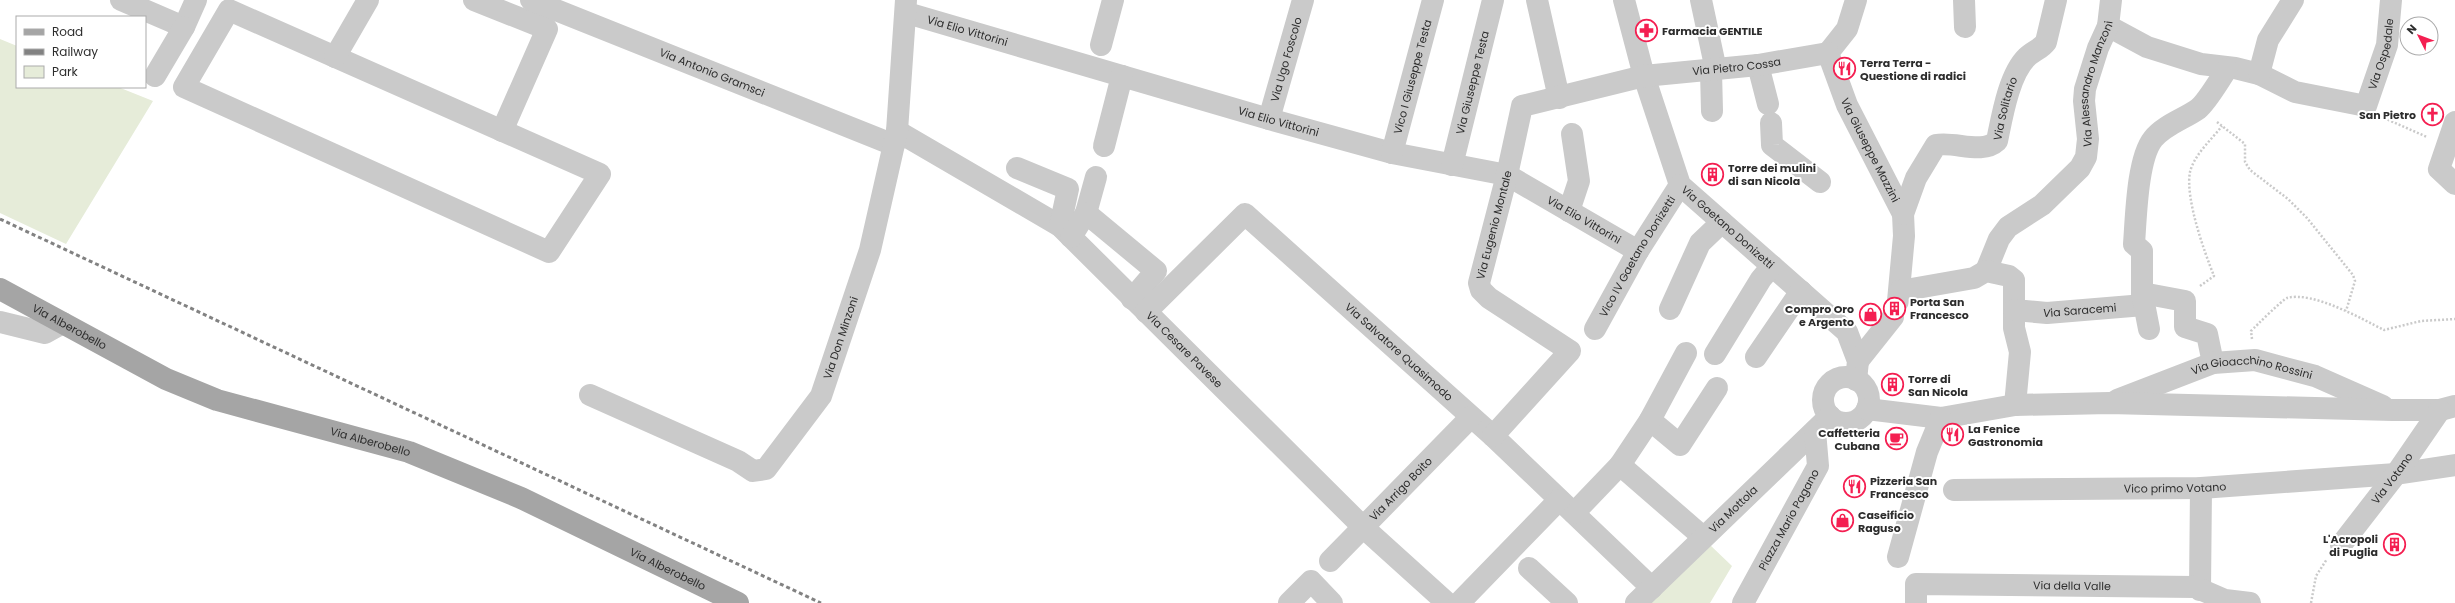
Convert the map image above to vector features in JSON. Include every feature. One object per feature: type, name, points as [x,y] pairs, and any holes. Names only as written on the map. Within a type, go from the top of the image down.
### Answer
[{"type":"main road","name":"Via Alberobello","points":[[0,289],[166,379],[217,400],[409,452],[521,498],[738,603]]},
{"type":"street","points":[[121,0],[143,4],[184,27]]},
{"type":"street","points":[[155,76],[184,27],[196,0]]},
{"type":"street","points":[[335,57],[368,0]]},
{"type":"street","points":[[474,0],[548,29],[502,131]]},
{"type":"street","name":"Via Antonio Gramsci","points":[[531,0],[895,138]]},
{"type":"street","points":[[1101,46],[1112,0]]},
{"type":"street","name":"Vico I Giuseppe Testa","points":[[1392,153],[1432,0]]},
{"type":"street","name":"Via Giuseppe Testa","points":[[1452,165],[1492,0]]},
{"type":"street","points":[[1537,0],[1560,98]]},
{"type":"street","name":"Via Gaetano Donizetti","points":[[1624,0],[1644,76],[1680,185],[1847,332],[1857,371]]},
{"type":"street","points":[[1701,0],[1713,70],[1712,111]]},
{"type":"street","points":[[1828,53],[1847,29],[1856,0]]},
{"type":"street","points":[[1964,0],[1965,27]]},
{"type":"street","name":"Via Solitario","points":[[1903,214],[1916,178],[1936,145],[1953,144],[1978,148],[1992,146],[1997,141],[2008,97],[2020,66],[2027,56],[2046,42],[2056,0]]},
{"type":"street","name":"Via Alessandro Manzoni","points":[[1986,271],[1999,239],[2008,227],[2042,204],[2080,168],[2086,157],[2088,139],[2084,124],[2085,89],[2098,48],[2108,26],[2111,0]]},
{"type":"street","points":[[2258,74],[2268,40],[2293,0]]},
{"type":"street","name":"Via Ospedale","points":[[2366,106],[2387,45],[2391,0]]},
{"type":"street","name":"Via Ugo Foscolo","points":[[1269,120],[1298,1]]},
{"type":"street","name":"Via Don Minzoni","points":[[590,395],[738,461],[753,471],[766,469],[820,396],[870,250],[895,138],[906,6]]},
{"type":"street","name":"Via Elio Vittorini","points":[[906,6],[1122,76],[1269,120],[1392,153],[1507,176],[1638,251]]},
{"type":"street","points":[[229,10],[335,57],[502,131],[600,174],[549,252],[184,88],[229,10]]},
{"type":"street","points":[[2108,26],[2147,47],[2201,64],[2227,69],[2235,68],[2258,74],[2295,92],[2366,106]]},
{"type":"street","name":"Via Pietro Cossa","points":[[1522,106],[1560,98],[1644,76],[1758,65],[1828,53]]},
{"type":"street","name":"Via Giuseppe Mazzini","points":[[1828,53],[1847,106],[1903,214]]},
{"type":"street","points":[[1758,65],[1770,113],[1772,145],[1820,182]]},
{"type":"street","points":[[2149,328],[2143,299],[2142,251],[2134,244],[2140,175],[2151,141],[2158,133],[2184,115],[2199,108],[2227,69]]},
{"type":"street","points":[[1104,146],[1122,76]]},
{"type":"street","name":"Via Eugenio Montale","points":[[1493,436],[1570,351],[1489,298],[1481,290],[1479,283],[1507,176],[1522,106]]},
{"type":"street","points":[[2455,122],[2439,169],[2455,184]]},
{"type":"street","points":[[1569,211],[1579,181],[1572,134]]},
{"type":"street","name":"Via Cesare Pavese","points":[[895,138],[1066,232],[1364,528],[1447,603]]},
{"type":"street","points":[[1017,168],[1068,189],[1066,232]]},
{"type":"street","points":[[1066,232],[1086,213],[1096,177]]},
{"type":"street","name":"Vico IV Gaetano Donizetti","points":[[1594,329],[1638,251],[1680,185]]},
{"type":"street","points":[[1086,213],[1156,271],[1139,306]]},
{"type":"street","name":"Via Salvatore Quasimodo","points":[[1139,306],[1245,214],[1493,436],[1567,507],[1644,596]]},
{"type":"street","points":[[1857,371],[1868,395],[1867,408],[1860,418],[1848,423],[1840,423],[1830,416],[1824,407],[1823,399],[1826,388],[1836,380],[1857,371],[1897,303],[1904,236],[1903,214]]},
{"type":"street","points":[[1670,309],[1700,243],[1722,222]]},
{"type":"street","points":[[1715,354],[1761,279],[1772,266]]},
{"type":"street","points":[[1897,303],[1974,278],[1986,271],[2009,276],[2014,280],[2014,328],[2020,352],[2014,405]]},
{"type":"street","points":[[1756,357],[1801,291]]},
{"type":"street","name":"Via Saracemi","points":[[2014,310],[2047,313],[2143,299],[2185,301]]},
{"type":"street","points":[[2185,301],[2185,327],[2207,334],[2213,364]]},
{"type":"street","points":[[0,322],[45,333],[63,323]]},
{"type":"street","points":[[1459,603],[1567,507],[1620,465],[1650,420],[1686,353]]},
{"type":"street","name":"Via Gioacchino Rossini","points":[[2108,403],[2213,364],[2254,360],[2315,376],[2394,410]]},
{"type":"street","points":[[1650,420],[1680,445],[1717,388]]},
{"type":"street","name":"Via Gioacchino Rossini","points":[[1867,408],[1941,418],[2014,405],[2108,403],[2394,410],[2447,408]]},
{"type":"street","name":"Via Votano","points":[[2341,545],[2447,408]]},
{"type":"street","name":"Via Mottola","points":[[1644,596],[1703,537],[1830,416]]},
{"type":"street","name":"Via Arrigo Boito","points":[[1330,561],[1364,528],[1471,417]]},
{"type":"street","points":[[1898,557],[1927,452],[1941,418]]},
{"type":"street","name":"Piazza Mario Pagano","points":[[1743,603],[1818,466],[1814,432]]},
{"type":"street","points":[[1620,465],[1703,537]]},
{"type":"street","name":"Vico primo Votano","points":[[1954,490],[2201,488],[2396,474],[2455,465]]},
{"type":"street","points":[[2198,589],[2201,488]]},
{"type":"street","points":[[1530,568],[1567,603]]},
{"type":"street","points":[[1289,603],[1311,581],[1332,603]]},
{"type":"street","name":"Via della Valle","points":[[1916,593],[2198,589],[2223,602],[2250,603]]},
{"type":"path","points":[[2366,106],[2374,113],[2446,145]]},
{"type":"path","points":[[2199,108],[2245,144],[2245,162],[2250,170],[2288,199],[2307,218],[2352,275],[2355,281],[2346,311]]},
{"type":"path","points":[[2185,301],[2205,281],[2214,276],[2203,248],[2189,189],[2190,171],[2196,160],[2222,126]]},
{"type":"path","points":[[2254,360],[2251,331],[2284,300],[2303,297],[2346,311],[2384,330],[2420,321],[2455,320]]},
{"type":"path","points":[[2311,603],[2316,576]]},
{"type":"green space","points":[[0,39],[16,46],[16,88],[120,88],[153,101],[66,244],[0,213]]},
{"type":"green space","points":[[1709,544],[1732,566],[1710,603],[1650,603]]},
{"type":"railway","points":[[0,219],[821,603]]},
{"type":"place","name":"Farmacia GENTILE","points":[[1647,31]]},
{"type":"place","name":"Terra Terra - Questione di radici","points":[[1844,69]]},
{"type":"place","name":"San Pietro","points":[[2432,115]]},
{"type":"place","name":"Torre dei mulini di san Nicola","points":[[1713,174]]},
{"type":"place","name":"Porta San Francesco","points":[[1895,308]]},
{"type":"place","name":"Compro Oro e Argento","points":[[1870,315]]},
{"type":"place","name":"Torre di San Nicola","points":[[1892,385]]},
{"type":"place","name":"La Fenice Gastronomia","points":[[1953,435]]},
{"type":"place","name":"Caffetteria Cubana","points":[[1896,439]]},
{"type":"place","name":"Pizzeria San Francesco","points":[[1854,487]]},
{"type":"place","name":"Caseificio Raguso","points":[[1843,521]]},
{"type":"place","name":"L'Acropoli di Puglia","points":[[2394,545]]}]
